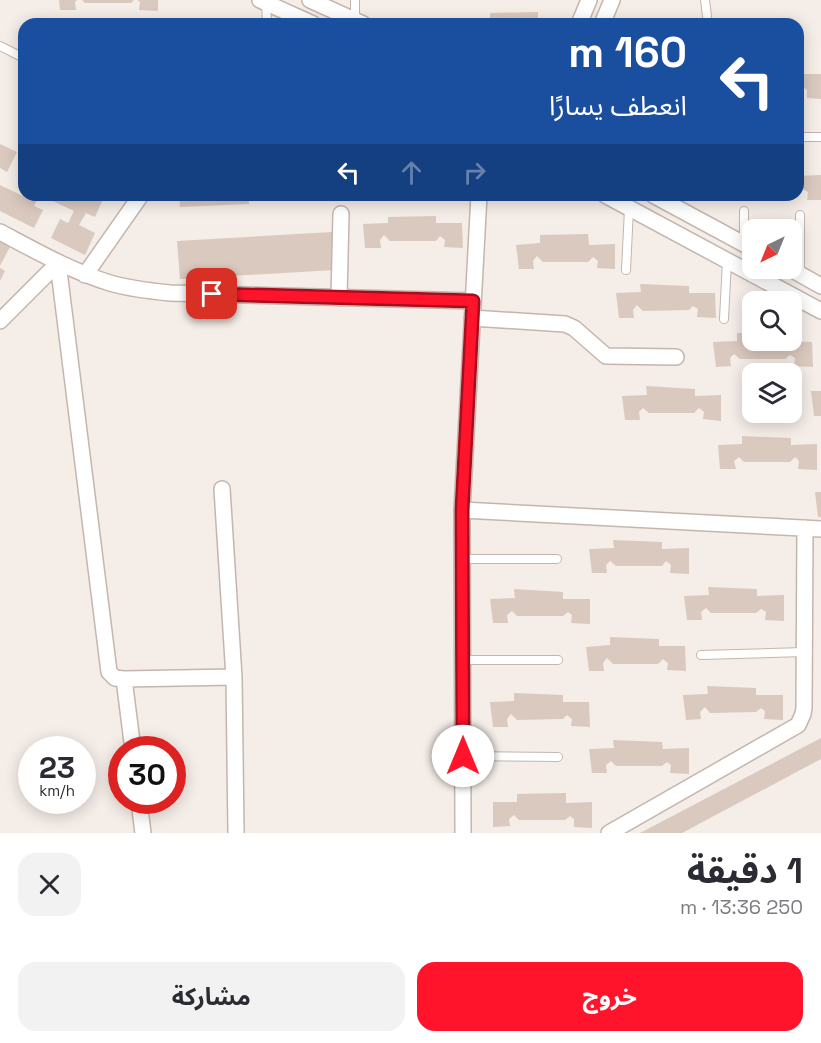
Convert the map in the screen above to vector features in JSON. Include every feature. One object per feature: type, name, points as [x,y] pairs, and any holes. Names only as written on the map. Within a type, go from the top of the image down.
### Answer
[{"type":"street","points":[[310,0],[350,18]]},
{"type":"street","points":[[582,18],[589,0]]},
{"type":"street","points":[[604,18],[612,0]]},
{"type":"street","points":[[263,1],[300,18]]},
{"type":"street","points":[[85,275],[137,201]]},
{"type":"street","points":[[463,833],[462,510],[479,201]]},
{"type":"street","points":[[616,201],[821,311]]},
{"type":"street","points":[[664,201],[742,243]]},
{"type":"street","points":[[339,298],[341,214]]},
{"type":"street","points":[[0,232],[85,275],[141,290],[170,293],[473,301]]},
{"type":"street","points":[[0,321],[58,263]]},
{"type":"street","points":[[58,263],[109,672],[115,678],[124,679],[234,677]]},
{"type":"street","points":[[802,276],[821,286]]},
{"type":"street","points":[[472,318],[565,324],[571,326],[606,356],[676,357]]},
{"type":"street","points":[[222,489],[234,677],[236,833]]},
{"type":"street","points":[[462,510],[821,529]]},
{"type":"street","points":[[609,833],[798,725],[803,714],[805,528]]},
{"type":"street","points":[[124,679],[131,736]]},
{"type":"street","points":[[141,814],[143,833]]},
{"type":"lane","points":[[355,0],[358,18]]},
{"type":"lane","points":[[705,0],[707,16]]},
{"type":"lane","points":[[263,1],[266,18]]},
{"type":"lane","points":[[0,46],[18,55]]},
{"type":"lane","points":[[804,137],[821,137]]},
{"type":"lane","points":[[626,270],[629,208]]},
{"type":"lane","points":[[744,211],[745,219]]},
{"type":"lane","points":[[800,215],[800,219]]},
{"type":"lane","points":[[724,320],[727,261]]},
{"type":"lane","points":[[462,559],[557,559]]},
{"type":"lane","points":[[701,655],[804,652]]},
{"type":"lane","points":[[463,660],[558,660]]},
{"type":"lane","points":[[463,756],[558,757]]},
{"type":"building","points":[[59,0],[77,0],[76,10],[60,10]]},
{"type":"building","points":[[82,0],[134,0],[131,3],[85,3]]},
{"type":"building","points":[[137,0],[158,0],[158,11],[139,10],[140,2]]},
{"type":"building","points":[[538,12],[538,18],[490,18],[490,13]]},
{"type":"building","points":[[804,74],[821,74],[821,99],[807,98],[807,90],[804,88]]},
{"type":"building","points":[[0,144],[17,152],[7,172],[0,168]]},
{"type":"building","points":[[821,175],[821,200],[807,200],[808,192],[804,190],[804,176]]},
{"type":"building","points":[[0,185],[18,194],[18,201],[36,201],[34,206],[43,210],[34,228],[0,211]]},
{"type":"building","points":[[53,201],[102,201],[95,217],[86,213],[79,225],[95,233],[85,255],[51,238],[60,219],[68,223],[74,211]]},
{"type":"building","points":[[180,201],[249,201],[249,204],[180,207]]},
{"type":"building","points":[[436,216],[436,223],[462,223],[463,248],[444,247],[445,240],[440,236],[436,241],[390,241],[384,235],[380,240],[381,248],[365,248],[363,224],[388,223],[388,217]]},
{"type":"building","points":[[332,232],[335,270],[180,279],[177,241]]},
{"type":"building","points":[[588,234],[589,245],[615,244],[615,269],[597,268],[598,261],[593,257],[588,262],[543,262],[537,256],[533,261],[534,269],[519,269],[516,245],[540,243],[540,235]]},
{"type":"building","points":[[0,240],[11,245],[0,266]]},
{"type":"building","points":[[0,268],[5,271],[0,281]]},
{"type":"building","points":[[640,284],[689,286],[689,293],[715,293],[716,318],[697,317],[698,309],[693,306],[689,310],[643,311],[637,305],[633,310],[634,318],[619,318],[616,293],[641,292]]},
{"type":"building","points":[[737,333],[742,333],[742,351],[802,351],[802,342],[812,342],[813,367],[794,363],[795,358],[790,355],[785,359],[740,359],[734,354],[730,358],[731,366],[716,367],[713,342],[737,341]]},
{"type":"building","points":[[646,386],[695,389],[695,396],[721,395],[721,421],[703,419],[704,412],[699,408],[694,413],[649,413],[643,408],[639,412],[640,420],[625,420],[622,396],[647,395]]},
{"type":"building","points":[[811,391],[821,391],[821,416],[814,416]]},
{"type":"building","points":[[742,436],[791,438],[791,445],[817,444],[817,470],[798,469],[799,461],[795,457],[790,462],[744,462],[739,457],[734,461],[736,469],[720,469],[718,445],[742,444]]},
{"type":"building","points":[[815,492],[821,492],[821,517],[818,517]]},
{"type":"building","points":[[613,540],[662,542],[662,549],[689,548],[689,574],[670,573],[671,565],[666,561],[662,566],[616,566],[610,561],[606,565],[607,573],[592,573],[589,549],[614,548]]},
{"type":"building","points":[[708,587],[757,589],[757,596],[784,595],[784,621],[765,620],[766,612],[761,609],[756,613],[711,613],[706,608],[701,612],[702,620],[687,620],[684,596],[709,595]]},
{"type":"building","points":[[514,589],[563,592],[563,599],[590,599],[590,624],[571,623],[572,615],[568,612],[563,616],[517,616],[512,611],[507,615],[508,623],[493,623],[490,599],[515,598]]},
{"type":"building","points":[[610,637],[659,639],[659,646],[685,646],[686,671],[667,670],[668,663],[663,659],[658,664],[613,664],[607,658],[603,663],[604,671],[589,671],[586,647],[610,645]]},
{"type":"building","points":[[707,686],[756,688],[756,695],[783,695],[783,720],[764,719],[765,711],[761,708],[756,712],[710,713],[705,707],[700,712],[701,719],[686,720],[683,695],[708,694]]},
{"type":"building","points":[[514,693],[563,695],[563,702],[589,702],[590,727],[571,726],[572,719],[567,715],[563,719],[517,720],[511,714],[507,719],[508,727],[493,727],[490,702],[514,701]]},
{"type":"building","points":[[821,738],[821,759],[682,833],[640,833]]},
{"type":"building","points":[[613,740],[662,742],[663,749],[689,748],[689,774],[670,773],[671,765],[667,762],[662,766],[616,766],[611,761],[606,765],[607,773],[592,773],[589,749],[614,748]]},
{"type":"building","points":[[566,793],[566,803],[592,802],[592,828],[574,827],[574,819],[570,816],[565,820],[519,820],[514,815],[509,819],[510,826],[493,827],[493,802],[517,802],[517,794]]},
{"type":"route","points":[[212,294],[473,301],[462,510],[463,756]]}]
